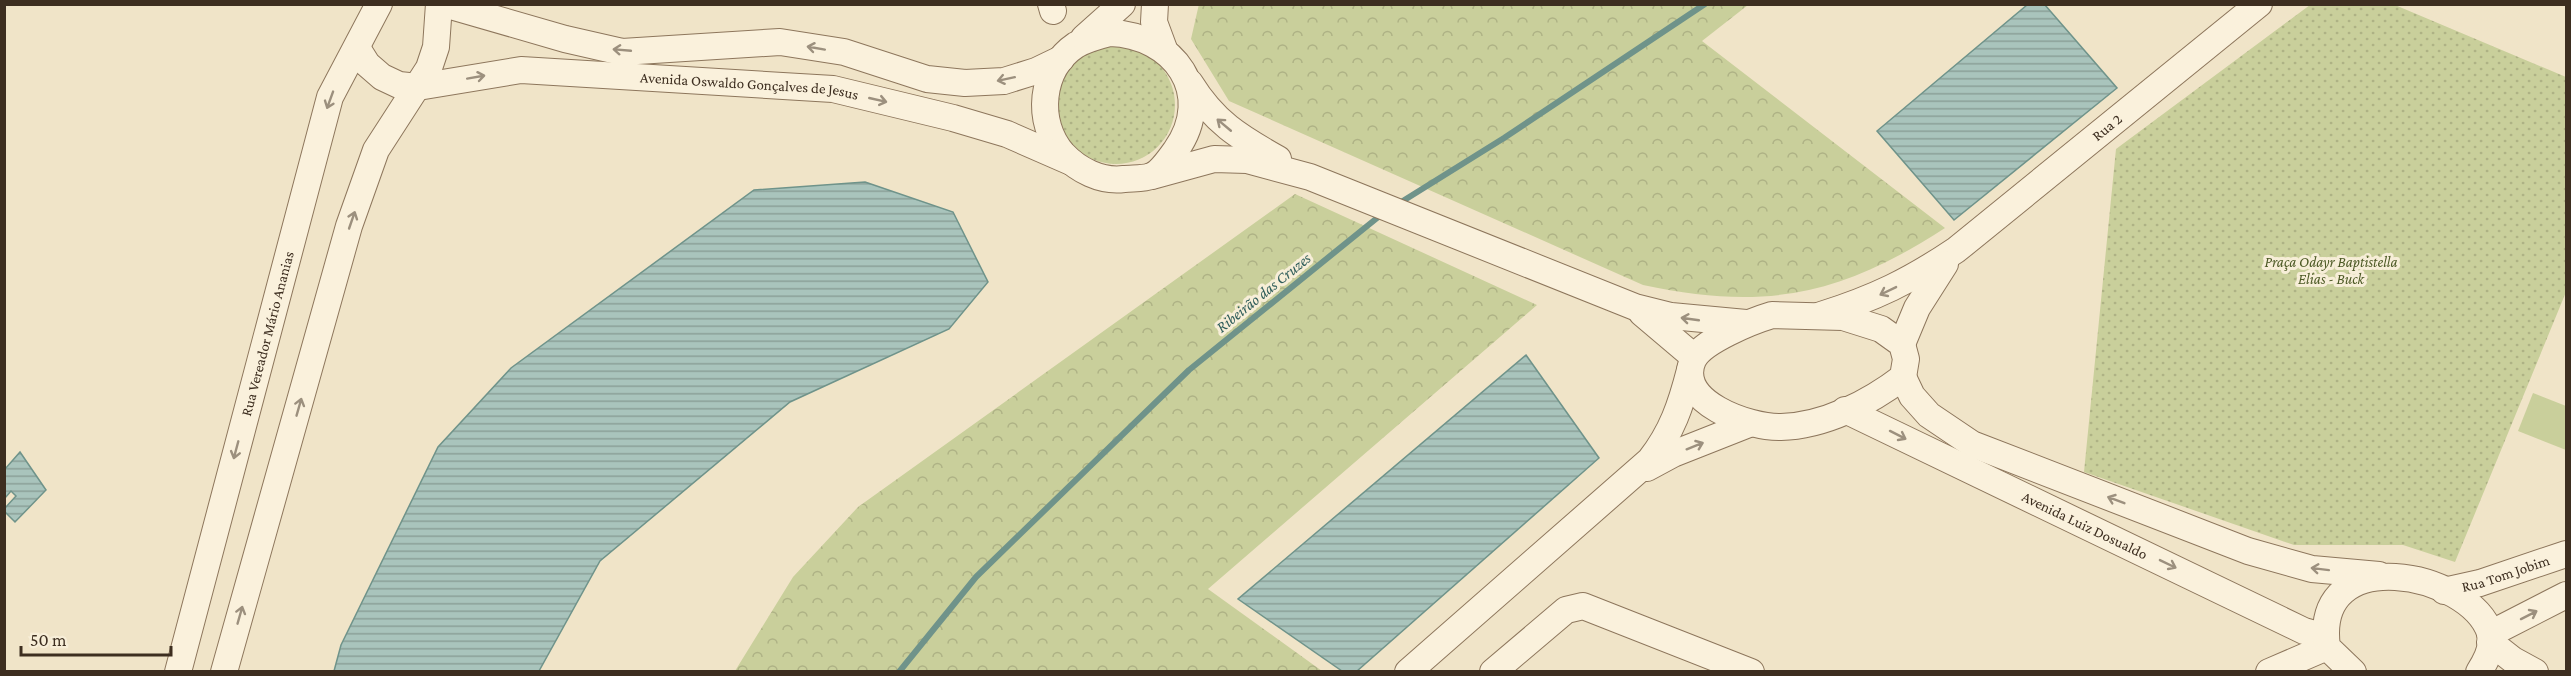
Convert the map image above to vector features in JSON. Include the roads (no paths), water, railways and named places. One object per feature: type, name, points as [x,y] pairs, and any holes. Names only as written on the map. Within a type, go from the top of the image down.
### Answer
[{"type":"street","name":"Rua Vereador Mário Ananias","points":[[178,672],[330,97],[379,4]]},
{"type":"street","points":[[224,672],[349,226],[376,150],[418,87],[436,47],[439,4]]},
{"type":"street","name":"Avenida Oswaldo Gonçalves de Jesus","points":[[444,4],[565,39],[622,52],[780,42],[844,52],[927,79],[966,83],[1004,81],[1036,71],[1068,53],[1122,4]]},
{"type":"street","points":[[1155,4],[1154,22],[1164,49]]},
{"type":"street","name":"Rua 2","points":[[1821,315],[1878,296],[1915,278],[1956,250],[2259,4]]},
{"type":"street","points":[[1310,177],[1222,125],[1209,112],[1183,71],[1164,49],[1148,39],[1130,33],[1101,35],[1068,53],[1049,79],[1044,101],[1046,124],[1055,145],[1071,162],[1101,178],[1119,180],[1152,176],[1214,159],[1247,160],[1310,177],[1635,307],[1671,316],[1746,323]]},
{"type":"street","points":[[357,48],[367,64],[382,77],[399,85],[418,87]]},
{"type":"street","name":"Avenida Oswaldo Gonçalves de Jesus","points":[[418,87],[521,70],[833,89],[953,118],[1007,134],[1071,162]]},
{"type":"street","points":[[1152,176],[1171,157],[1184,138],[1191,116],[1190,93],[1183,71]]},
{"type":"street","name":"Rua 2","points":[[1902,344],[1914,315],[1935,277],[1956,250]]},
{"type":"street","points":[[1408,672],[1623,481],[1650,460],[1666,440],[1680,411],[1692,364],[1722,336],[1746,323],[1772,315],[1843,317],[1881,329],[1902,344],[1906,359],[1903,377],[1875,398],[1815,421],[1783,427],[1749,424],[1733,418],[1704,399],[1692,386],[1692,364],[1635,307]]},
{"type":"street","name":"Avenida Luiz Dosualdo","points":[[1903,377],[1912,396],[1929,415],[1949,431],[1972,444],[2248,551],[2312,569],[2412,580],[2444,591],[2481,617],[2490,638]]},
{"type":"street","name":"Avenida Luiz Dosualdo","points":[[1845,410],[2327,642]]},
{"type":"street","points":[[1623,481],[1673,454],[1749,424]]},
{"type":"street","name":"Rua Tom Jobim","points":[[2444,591],[2564,561]]},
{"type":"street","points":[[2353,672],[2327,642],[2328,618],[2343,592],[2360,581],[2379,575]]},
{"type":"street","points":[[2490,638],[2566,595]]},
{"type":"street","points":[[1494,672],[1566,610],[1577,606],[1594,608],[1752,672]]},
{"type":"street","points":[[2479,672],[2490,651],[2490,638]]},
{"type":"street","points":[[2490,638],[2512,660],[2535,672]]},
{"type":"street","points":[[2269,672],[2327,642]]},
{"type":"water","points":[[2027,5],[2045,5],[2117,88],[1954,220],[1877,131]]},
{"type":"water","points":[[865,182],[953,212],[988,282],[949,329],[790,402],[600,561],[539,671],[334,671],[341,645],[438,447],[511,368],[754,190]]},
{"type":"water","points":[[1526,355],[1599,458],[1357,671],[1342,671],[1238,599]]},
{"type":"water","points":[[20,452],[46,490],[15,522],[5,512],[5,508],[16,496],[11,491],[5,498],[5,469]]},
{"type":"waterway","name":"Ribeirão das Cruzes","points":[[1398,204],[1504,138],[1705,4]]},
{"type":"waterway","name":"Ribeirão das Cruzes","points":[[899,672],[976,577],[1189,370],[1382,214]]},
{"type":"park label","name":"Praça Odayr Baptistella Elias - Buck","points":[[2331,270]]}]
